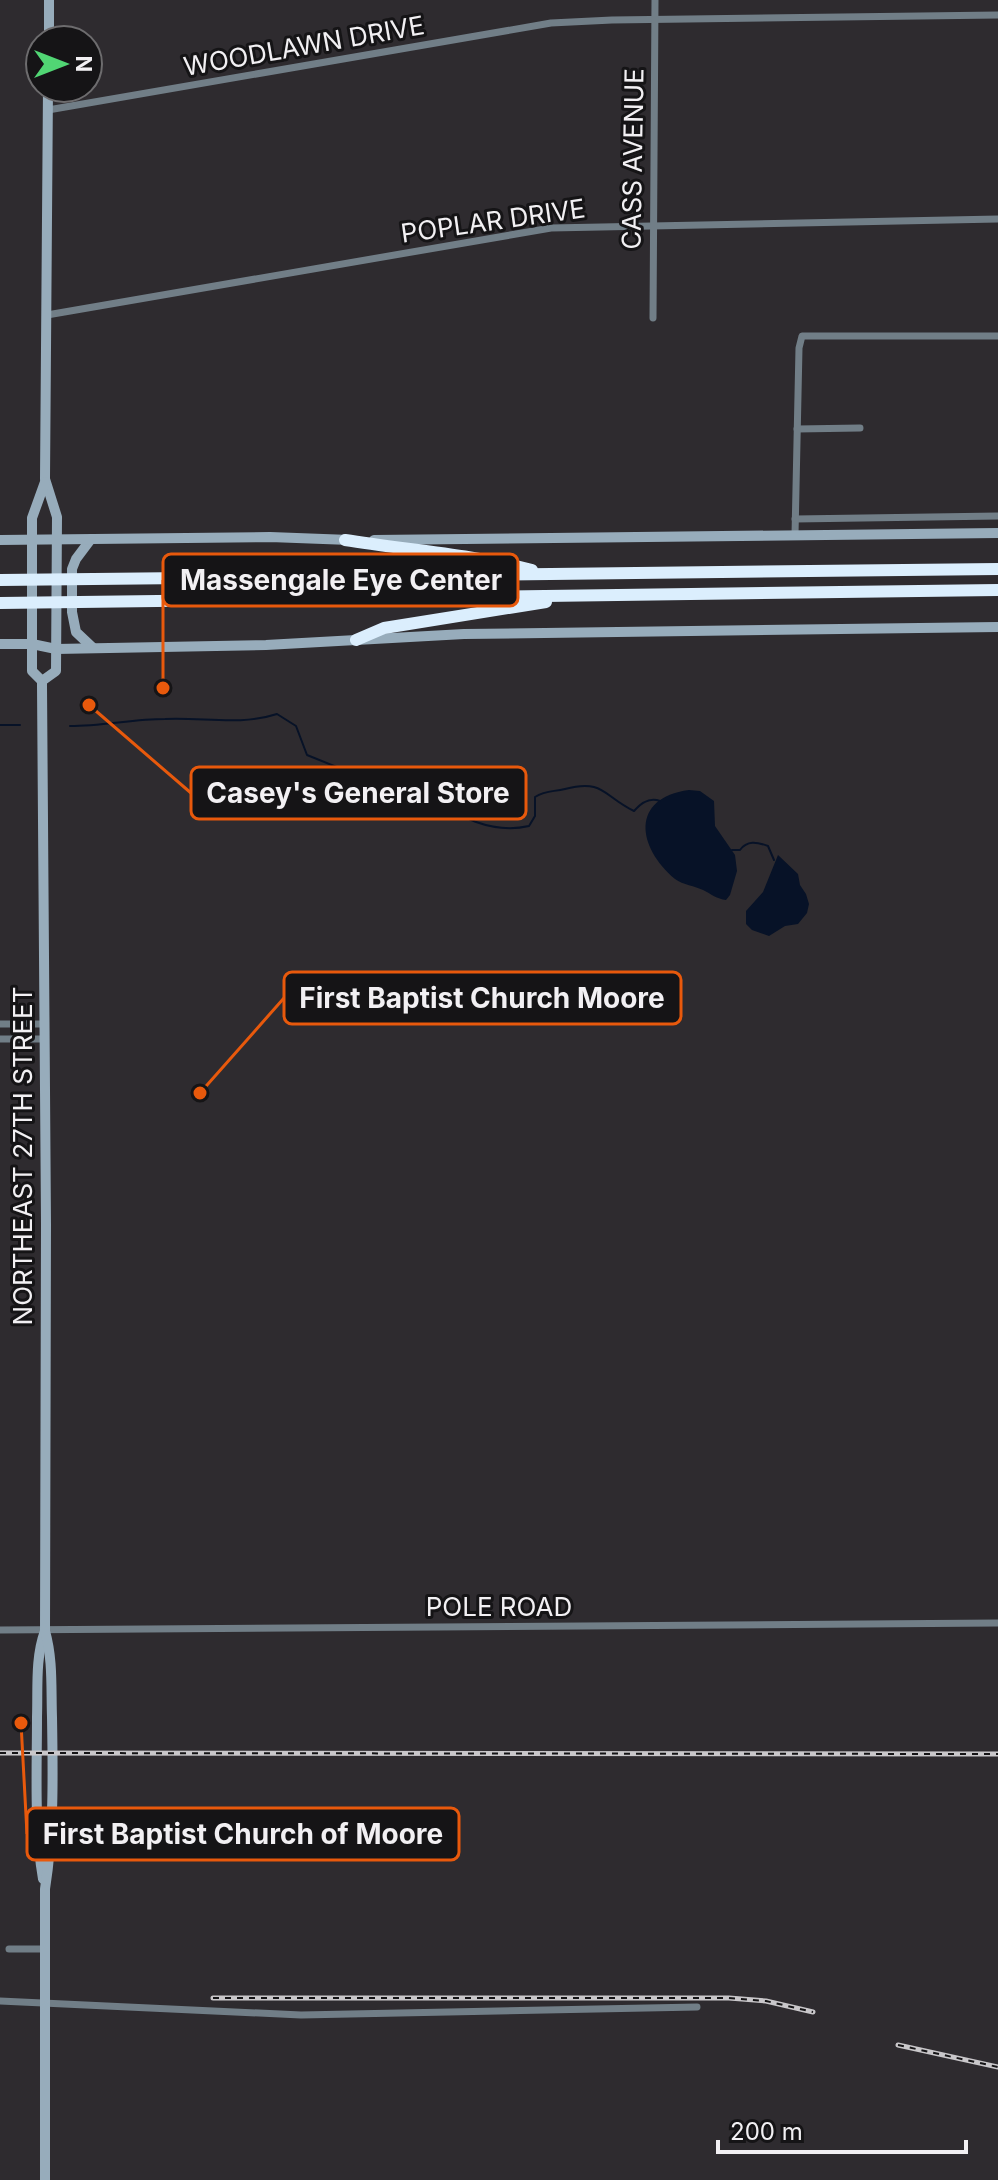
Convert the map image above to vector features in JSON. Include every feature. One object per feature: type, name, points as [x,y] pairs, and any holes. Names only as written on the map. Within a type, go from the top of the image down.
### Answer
[{"type":"highway","points":[[345,540],[485,558],[551,574]]},
{"type":"highway","points":[[4,580],[998,569]]},
{"type":"highway","points":[[4,603],[998,590]]},
{"type":"highway","points":[[356,640],[384,628],[503,611],[577,595]]},
{"type":"main road","points":[[49,0],[49,24]]},
{"type":"main road","points":[[48,104],[45,482],[57,517],[56,649]]},
{"type":"main road","name":"NORTHEAST 27TH STREET","points":[[45,482],[32,518],[32,671],[42,681],[45,1024],[45,1631],[39,1647],[37,1741],[39,1858],[45,1889],[45,2180]]},
{"type":"main road","points":[[0,540],[270,537],[345,540],[998,533]]},
{"type":"main road","points":[[91,539],[72,569],[72,612],[76,632],[93,648]]},
{"type":"main road","points":[[0,644],[32,644],[56,649],[255,646],[464,634],[998,627]]},
{"type":"main road","name":"NORTHEAST 27TH STREET","points":[[42,681],[56,671],[56,649]]},
{"type":"street","name":"CASS AVENUE","points":[[653,318],[655,0]]},
{"type":"street","name":"WOODLAWN DRIVE","points":[[48,110],[535,25],[654,19],[998,15]]},
{"type":"street","name":"POPLAR DRIVE","points":[[47,315],[568,227],[998,219]]},
{"type":"street","points":[[795,535],[799,348],[802,336],[998,336]]},
{"type":"street","points":[[797,429],[860,428]]},
{"type":"street","points":[[795,519],[998,516]]},
{"type":"street","points":[[0,1024],[45,1024]]},
{"type":"street","points":[[0,1039],[45,1039]]},
{"type":"street","name":"POLE ROAD","points":[[0,1630],[998,1623]]},
{"type":"street","points":[[9,1949],[45,1949]]},
{"type":"street","points":[[0,2001],[301,2015],[697,2007]]},
{"type":"water","points":[[689,790],[700,791],[714,801],[715,826],[735,855],[737,871],[726,900],[675,879],[662,866],[647,839],[649,813],[657,803],[670,795]]},
{"type":"water","points":[[778,855],[798,874],[809,904],[807,913],[798,924],[785,926],[769,936],[752,930],[746,924],[746,911],[763,892]]},
{"type":"waterway","points":[[70,726],[153,719],[249,720],[277,714],[296,726],[307,755],[378,780],[411,770],[426,773],[431,781],[430,792],[451,809],[475,822],[502,828],[529,826],[535,816],[535,797],[578,786],[596,788],[634,811],[646,802],[660,801]]},
{"type":"waterway","points":[[0,725],[20,725]]},
{"type":"waterway","points":[[732,850],[740,850],[749,843],[760,844],[768,846],[774,860]]},
{"type":"railway","points":[[0,1753],[998,1754]]},
{"type":"railway","points":[[213,1998],[729,1998],[766,2001],[813,2012]]},
{"type":"railway","points":[[898,2045],[998,2067]]},
{"type":"place","name":"Massengale Eye Center","points":[[163,688]]},
{"type":"place","name":"Casey's General Store","points":[[89,705]]},
{"type":"place","name":"First Baptist Church Moore","points":[[200,1093]]},
{"type":"place","name":"First Baptist Church of Moore","points":[[21,1723]]}]
